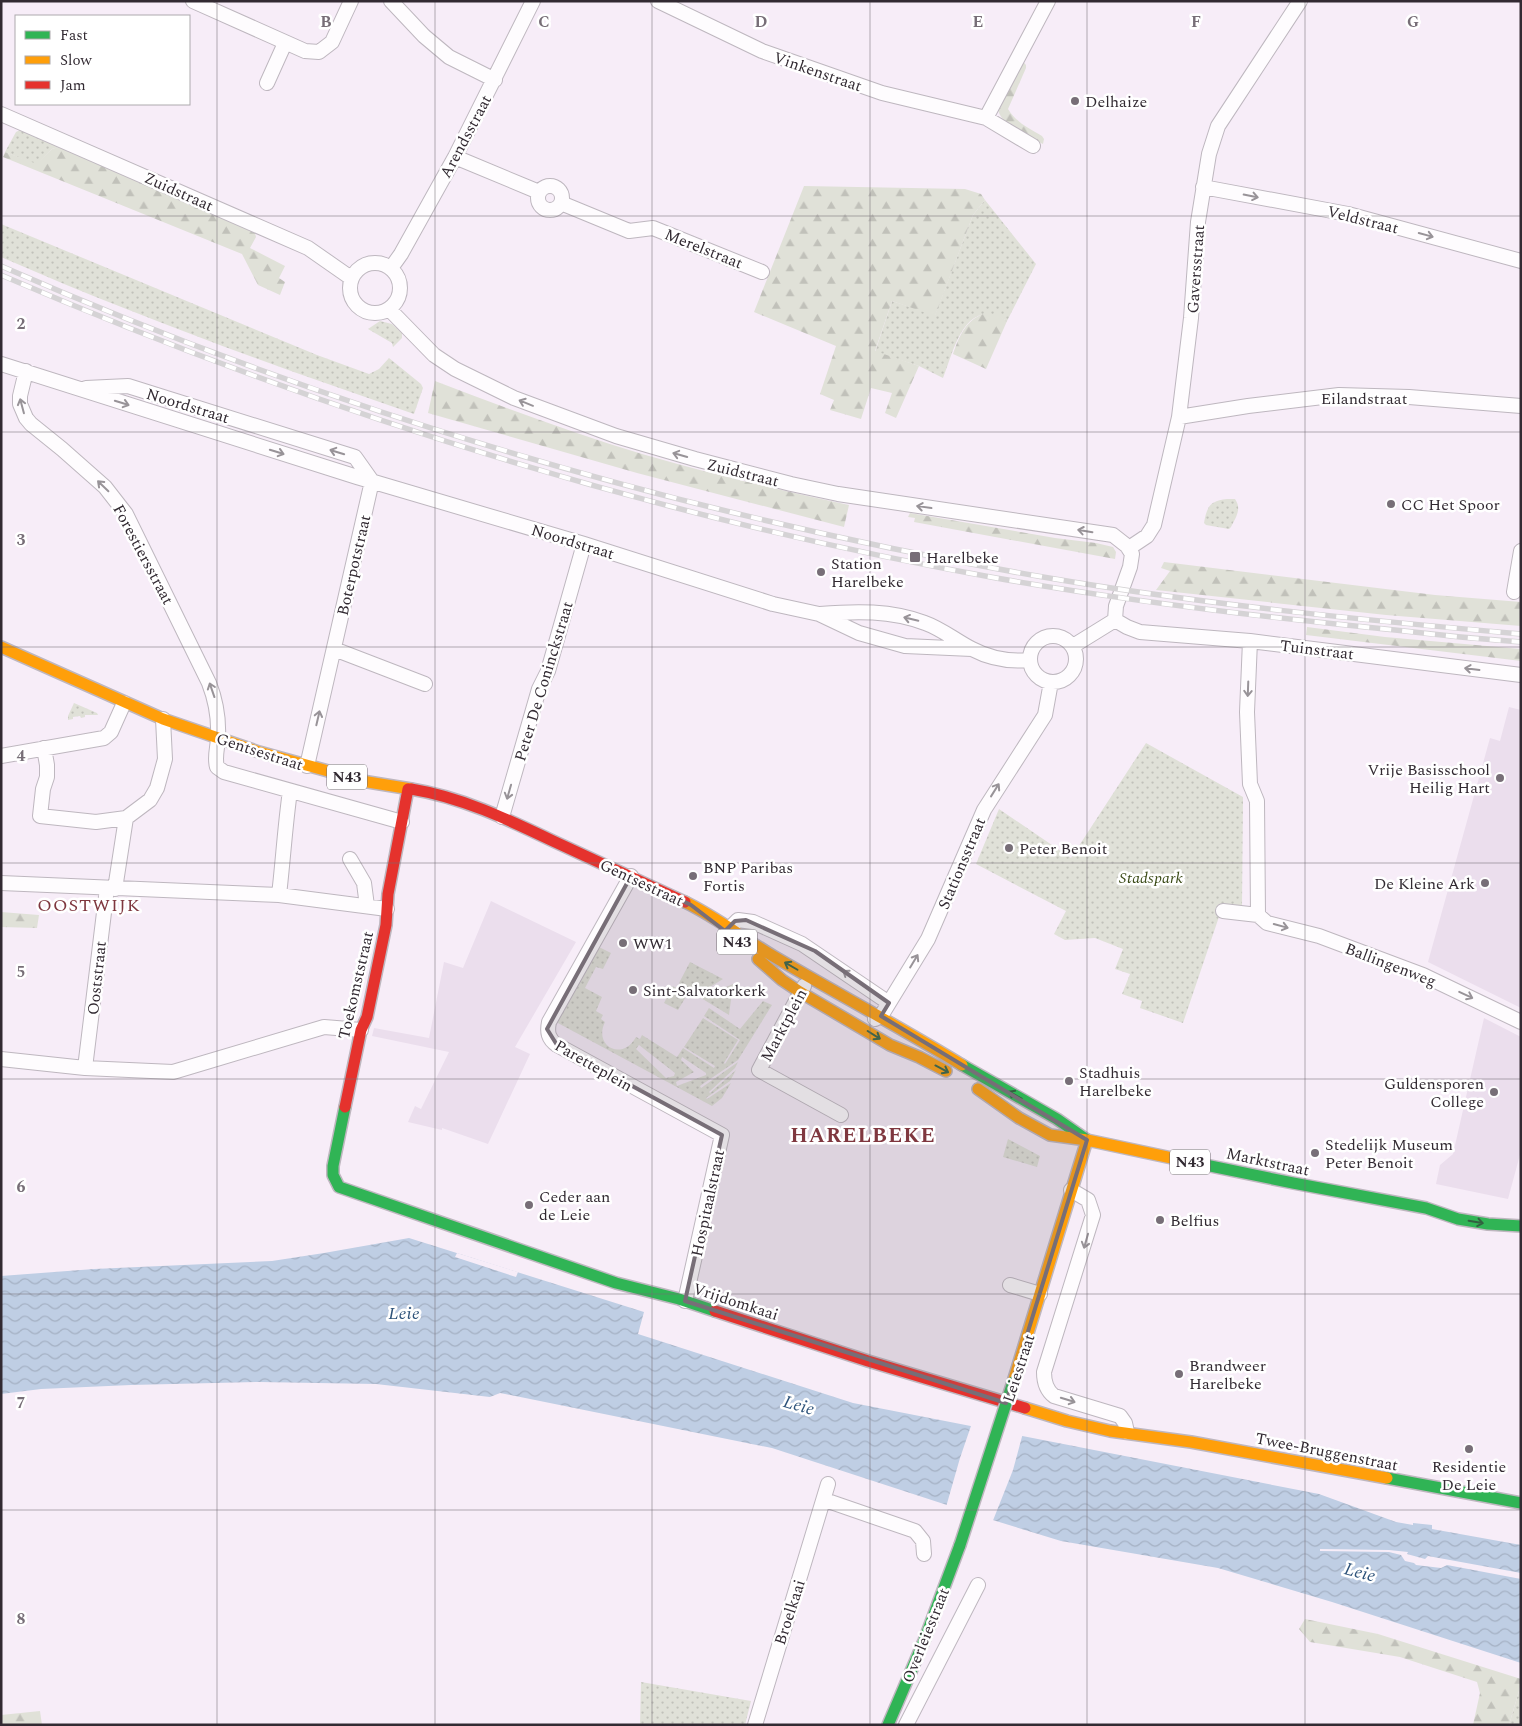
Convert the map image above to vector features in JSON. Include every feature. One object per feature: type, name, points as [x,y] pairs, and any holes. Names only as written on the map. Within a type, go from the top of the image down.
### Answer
[{"type":"main road","name":"Gentsestraat","points":[[1,648],[124,703],[218,738],[307,766],[368,782],[430,792],[502,817],[691,904],[772,955],[881,1016]]},
{"type":"main road","name":"Toekomststraat","points":[[339,1186],[333,1175],[333,1166],[361,1030],[366,1017],[386,925],[388,894],[408,789]]},
{"type":"main road","name":"Gentsestraat","points":[[728,929],[782,980],[851,1021]]},
{"type":"main road","name":"Marktstraat","points":[[881,1016],[978,1075],[1057,1119],[1087,1140]]},
{"type":"main road","name":"Marktstraat","points":[[851,1021],[890,1045],[919,1057],[962,1080],[1019,1118],[1050,1135],[1087,1140],[1293,1183],[1412,1205],[1458,1219],[1488,1224],[1521,1226]]},
{"type":"main road","name":"Leiestraat","points":[[960,1545],[1033,1321],[1040,1294],[1077,1194],[1087,1140]]},
{"type":"main road","name":"Vrijdomkaai","points":[[339,1186],[373,1200],[616,1282],[685,1301],[1031,1411],[1067,1421],[1127,1432]]},
{"type":"main road","name":"Twee-Bruggenstraat","points":[[1127,1432],[1191,1442],[1521,1503]]},
{"type":"main road","name":"Overleiestraat","points":[[888,1725],[924,1641],[960,1545]]},
{"type":"street","points":[[193,1],[215,6],[304,51],[319,52],[332,42],[351,1]]},
{"type":"street","points":[[391,1],[424,36],[449,58],[495,80]]},
{"type":"street","name":"Arendsstraat","points":[[391,268],[401,254],[455,157],[533,1]]},
{"type":"street","name":"Vinkenstraat","points":[[658,1],[762,51],[882,93],[986,118],[1033,146]]},
{"type":"street","points":[[986,118],[1048,1]]},
{"type":"street","name":"Gaversstraat","points":[[1128,548],[1147,536],[1154,525],[1179,417],[1191,318],[1198,222],[1209,154],[1218,126],[1300,1]]},
{"type":"street","points":[[267,83],[285,43]]},
{"type":"street","name":"Zuidstraat","points":[[1,114],[308,248],[351,278]]},
{"type":"street","name":"Merelstraat","points":[[455,157],[539,192],[547,186],[554,186],[561,192],[561,203],[630,231],[653,228],[762,272]]},
{"type":"street","name":"Veldstraat","points":[[1203,187],[1348,214],[1521,261]]},
{"type":"street","points":[[375,263],[384,264],[391,268],[400,281],[399,297],[395,304],[384,312],[370,313],[357,306],[352,299],[350,291],[351,278],[359,268],[375,263]]},
{"type":"street","name":"Zuidstraat","points":[[389,309],[434,355],[455,369],[514,398],[616,436],[705,462],[838,494],[1113,535],[1128,548]]},
{"type":"street","name":"Noordstraat","points":[[1,364],[76,388],[128,386],[355,457],[372,481],[584,544],[773,604],[819,614]]},
{"type":"street","name":"Forestiersstraat","points":[[26,371],[20,396],[20,404],[26,418],[105,487],[126,514],[209,683],[218,710],[218,738],[214,758],[216,768],[290,792]]},
{"type":"street","name":"Eilandstraat","points":[[1179,417],[1339,395],[1521,406]]},
{"type":"street","name":"Boterpotstraat","points":[[307,766],[372,481]]},
{"type":"street","name":"Peter De Coninckstraat","points":[[502,817],[539,689],[548,672],[584,544]]},
{"type":"street","points":[[1073,646],[1115,620],[1116,606],[1132,558],[1128,548]]},
{"type":"street","points":[[1514,592],[1520,556]]},
{"type":"street","points":[[819,614],[868,611],[916,620],[939,628],[972,649],[1005,661],[1030,660]]},
{"type":"street","points":[[819,614],[858,633],[905,646],[972,649]]},
{"type":"street","name":"Tuinstraat","points":[[1115,620],[1140,632],[1250,641],[1521,675]]},
{"type":"street","points":[[1047,636],[1060,637],[1073,646],[1076,657],[1074,670],[1064,679],[1051,682],[1038,676],[1033,669],[1030,660],[1032,652],[1036,644],[1047,636]]},
{"type":"street","points":[[1250,641],[1247,712],[1250,784],[1257,801],[1258,915]]},
{"type":"street","points":[[334,649],[425,684]]},
{"type":"street","name":"Stationsstraat","points":[[881,1016],[928,939],[984,810],[1045,715],[1051,682]]},
{"type":"street","points":[[1,756],[107,737],[124,703]]},
{"type":"street","points":[[44,748],[47,776],[43,788],[40,816],[96,822],[126,818],[150,800],[157,788],[164,759],[163,719]]},
{"type":"street","points":[[279,895],[285,846],[285,822],[290,792],[402,822]]},
{"type":"street","name":"Ooststraat","points":[[85,1068],[111,888],[126,818]]},
{"type":"street","points":[[350,859],[364,883],[367,906]]},
{"type":"street","name":"Paretteplein","points":[[631,876],[549,1022],[548,1035],[557,1045],[722,1135]]},
{"type":"street","points":[[1,883],[279,895],[387,909]]},
{"type":"street","name":"Ballingenweg","points":[[1223,910],[1258,915],[1267,923],[1319,936],[1423,975],[1521,1022]]},
{"type":"street","points":[[728,929],[738,920],[753,922],[802,944],[815,951],[889,1003]]},
{"type":"street","name":"Marktplein","points":[[809,976],[758,1070],[841,1116]]},
{"type":"street","points":[[851,1021],[871,1021],[881,1016]]},
{"type":"street","points":[[1,1059],[85,1068],[173,1072],[324,1028],[361,1030]]},
{"type":"street","name":"Hospitaalstraat","points":[[685,1301],[722,1135]]},
{"type":"street","name":"Leiestraat","points":[[1077,1194],[1088,1200],[1093,1215],[1046,1363],[1044,1379],[1049,1392],[1054,1396],[1120,1416],[1125,1423],[1127,1432]]},
{"type":"street","points":[[1010,1285],[1040,1294]]},
{"type":"street","name":"Broelkaai","points":[[754,1725],[828,1484]]},
{"type":"street","points":[[824,1500],[915,1531],[924,1541],[924,1554]]},
{"type":"street","name":"Overleiestraat","points":[[906,1725],[978,1585]]},
{"type":"highlighted area","points":[[631,876],[691,905],[725,931],[735,921],[746,920],[815,951],[889,1003],[881,1016],[1087,1140],[1006,1403],[685,1301],[722,1135],[557,1045],[547,1029]]},
{"type":"shaded area","name":"De Kleine Ark","points":[[1509,707],[1521,710],[1521,1008],[1428,962],[1490,738],[1500,741]]},
{"type":"shaded area","points":[[491,901],[576,942],[515,1047],[530,1054],[488,1144],[442,1128],[442,1130],[408,1122],[415,1106],[421,1109],[449,1052],[372,1036],[374,1028],[429,1038],[444,962],[463,968]]},
{"type":"shaded area","name":"Guldensporen College","points":[[1484,1018],[1521,1037],[1521,1151],[1508,1199],[1436,1184],[1440,1165],[1453,1154]]},
{"type":"green space","points":[[1021,59],[1026,68],[1008,109],[1019,122],[1042,136],[1044,139],[1043,144],[1007,124],[999,112],[999,101]]},
{"type":"green space","points":[[20,130],[58,147],[52,149],[37,165],[5,152],[16,132]]},
{"type":"green space","points":[[58,147],[255,233],[256,237],[250,248],[285,266],[279,278],[285,282],[280,295],[258,285],[242,254],[3,157],[5,152],[37,164],[52,149]]},
{"type":"green space","points":[[804,186],[965,189],[981,194],[985,200],[973,215],[935,316],[892,301],[875,351],[919,366],[896,418],[885,413],[892,393],[871,388],[861,419],[830,410],[834,400],[820,394],[836,346],[754,312]]},
{"type":"green space","points":[[985,200],[1036,264],[1007,321],[993,315],[981,315],[971,320],[963,329],[957,341],[943,378],[919,366],[875,352],[892,301],[935,315],[973,215]]},
{"type":"green space","points":[[1,224],[317,355],[369,374],[379,369],[389,358],[421,384],[423,388],[414,414],[206,340],[103,300],[1,257]]},
{"type":"green space","points":[[983,314],[996,314],[1007,321],[986,369],[953,354],[960,336],[967,325]]},
{"type":"green space","points":[[380,321],[392,324],[402,333],[402,338],[393,347],[392,343],[368,329]]},
{"type":"green space","points":[[435,381],[564,429],[642,454],[745,481],[849,505],[844,527],[637,473],[428,413]]},
{"type":"green space","points":[[1227,499],[1235,499],[1238,506],[1238,513],[1231,527],[1229,529],[1206,525],[1204,523],[1205,517],[1210,505]]},
{"type":"green space","points":[[910,513],[1055,538],[1096,543],[1113,547],[1116,552],[1115,559],[914,522],[915,518],[908,517]]},
{"type":"green space","points":[[1164,562],[1435,595],[1521,602],[1521,626],[1386,615],[1156,590],[1170,571],[1161,568]]},
{"type":"green space","points":[[1307,627],[1385,637],[1521,649],[1521,661],[1306,635]]},
{"type":"green space","points":[[74,703],[98,715],[85,715],[85,717],[81,718],[80,716],[73,717],[73,719],[68,720]]},
{"type":"green space","name":"Stadspark","points":[[1146,743],[1243,797],[1242,906],[1223,905],[1183,1023],[1140,1008],[1142,1001],[1122,994],[1130,974],[1115,969],[1123,949],[1095,938],[1065,940],[1054,934],[1066,911],[976,864],[999,809],[1071,858]]},
{"type":"green space","points":[[1,912],[39,915],[37,928],[1,927]]},
{"type":"green space","points":[[599,947],[611,953],[603,969],[596,967],[585,988],[602,997],[596,1011],[603,1015],[601,1019],[605,1022],[602,1031],[603,1038],[611,1048],[617,1050],[624,1049],[636,1037],[640,1039],[642,1035],[677,1057],[683,1048],[714,1068],[715,1066],[684,1047],[703,1018],[738,1040],[725,1064],[740,1040],[704,1016],[709,1008],[740,1029],[763,1001],[772,1005],[738,1060],[700,1086],[701,1088],[738,1062],[735,1068],[709,1092],[736,1070],[730,1081],[706,1098],[731,1083],[722,1098],[712,1106],[556,1022]],"holes":[[[639,1045],[675,1073],[674,1076],[666,1078],[636,1049]],[[682,1057],[706,1073],[706,1075],[677,1086],[676,1082],[694,1072],[681,1060]]]},
{"type":"green space","points":[[690,962],[723,979],[697,995],[679,983]]},
{"type":"green space","points":[[733,984],[729,1015],[701,998]]},
{"type":"green space","points":[[673,986],[687,995],[678,1010],[664,1003]]},
{"type":"green space","points":[[1008,1139],[1040,1156],[1037,1167],[1003,1157]]},
{"type":"green space","points":[[1305,1619],[1378,1634],[1521,1679],[1509,1725],[1473,1725],[1480,1693],[1477,1682],[1400,1657],[1310,1642],[1299,1629]]},
{"type":"green space","points":[[641,1682],[751,1701],[745,1725],[640,1725]]},
{"type":"green space","points":[[1521,1684],[1521,1725],[1509,1725]]},
{"type":"green space","points":[[40,1711],[42,1725],[1,1725],[1,1715]]},
{"type":"water","name":"Leie","points":[[409,1238],[644,1312],[638,1334],[853,1403],[1319,1494],[1396,1522],[1413,1525],[1413,1523],[1432,1525],[1432,1529],[1521,1545],[1521,1573],[1428,1556],[1425,1559],[1407,1554],[1408,1552],[1320,1549],[1320,1551],[1389,1552],[1401,1555],[1405,1561],[1416,1565],[1441,1568],[1447,1565],[1521,1579],[1521,1663],[1332,1602],[1218,1568],[1061,1541],[772,1448],[500,1393],[490,1397],[376,1384],[259,1382],[41,1389],[1,1394],[1,1276],[94,1269],[272,1261]]},
{"type":"pier","points":[[457,1253],[518,1272],[516,1277],[455,1257]]},
{"type":"pier","points":[[972,1423],[1023,1433],[1013,1470],[992,1523],[946,1507]]},
{"type":"railway","points":[[1,266],[127,319],[254,367],[383,412],[513,453],[644,490],[776,523],[909,552],[1102,587],[1281,610],[1521,634]]},
{"type":"railway","points":[[1,275],[121,325],[243,372],[366,415],[490,455],[615,491],[741,524],[868,553],[996,578],[1095,594],[1295,620],[1521,642]]},
{"type":"traffic: fast","points":[[962,1065],[1057,1119],[1087,1140]]},
{"type":"traffic: fast","points":[[345,1107],[333,1166],[333,1175],[339,1187],[616,1283],[679,1299],[715,1311]]},
{"type":"traffic: fast","points":[[1186,1161],[1426,1208],[1458,1219],[1488,1224],[1521,1226]]},
{"type":"traffic: fast","points":[[960,1545],[1013,1382]]},
{"type":"traffic: fast","points":[[1387,1478],[1521,1503]]},
{"type":"traffic: fast","points":[[888,1725],[924,1641],[960,1545]]},
{"type":"traffic: slow","points":[[1,647],[163,719],[259,752],[368,782],[411,789]]},
{"type":"traffic: slow","points":[[685,902],[719,921],[773,956],[962,1065]]},
{"type":"traffic: slow","points":[[758,959],[782,980],[800,992],[890,1045],[946,1071]]},
{"type":"traffic: slow","points":[[978,1089],[1019,1118],[1050,1135],[1087,1140],[1186,1161]]},
{"type":"traffic: slow","points":[[1013,1382],[1087,1140]]},
{"type":"traffic: slow","points":[[1025,1408],[1067,1421],[1110,1431],[1191,1442],[1387,1478]]},
{"type":"traffic: jam","points":[[345,1107],[361,1030],[367,1017],[386,925],[388,894],[408,789]]},
{"type":"traffic: jam","points":[[411,789],[448,797],[484,810],[685,902]]},
{"type":"traffic: jam","points":[[715,1311],[868,1361],[1025,1408]]},
{"type":"place","name":"Delhaize","points":[[1075,101]]},
{"type":"place","name":"CC Het Spoor","points":[[1391,504]]},
{"type":"place","name":"Harelbeke","points":[[915,557]]},
{"type":"place","name":"Station Harelbeke","points":[[821,572]]},
{"type":"place","name":"Vrije Basisschool Heilig Hart","points":[[1500,778]]},
{"type":"place","name":"Peter Benoit","points":[[1009,848]]},
{"type":"place","name":"BNP Paribas Fortis","points":[[693,876]]},
{"type":"place","name":"De Kleine Ark","points":[[1485,883]]},
{"type":"place","name":"WW1","points":[[623,943]]},
{"type":"place","name":"Sint-Salvatorkerk","points":[[633,990]]},
{"type":"place","name":"Stadhuis Harelbeke","points":[[1069,1081]]},
{"type":"place","name":"Guldensporen College","points":[[1494,1092]]},
{"type":"place","name":"Stedelijk Museum Peter Benoit","points":[[1315,1153]]},
{"type":"place","name":"Ceder aan de Leie","points":[[529,1205]]},
{"type":"place","name":"Belfius","points":[[1160,1220]]},
{"type":"place","name":"Brandweer Harelbeke","points":[[1179,1374]]},
{"type":"place","name":"Residentie De Leie","points":[[1469,1449]]},
{"type":"district","name":"OOSTWIJK","points":[[89,905]]},
{"type":"district","name":"HARELBEKE","points":[[863,1135]]}]
